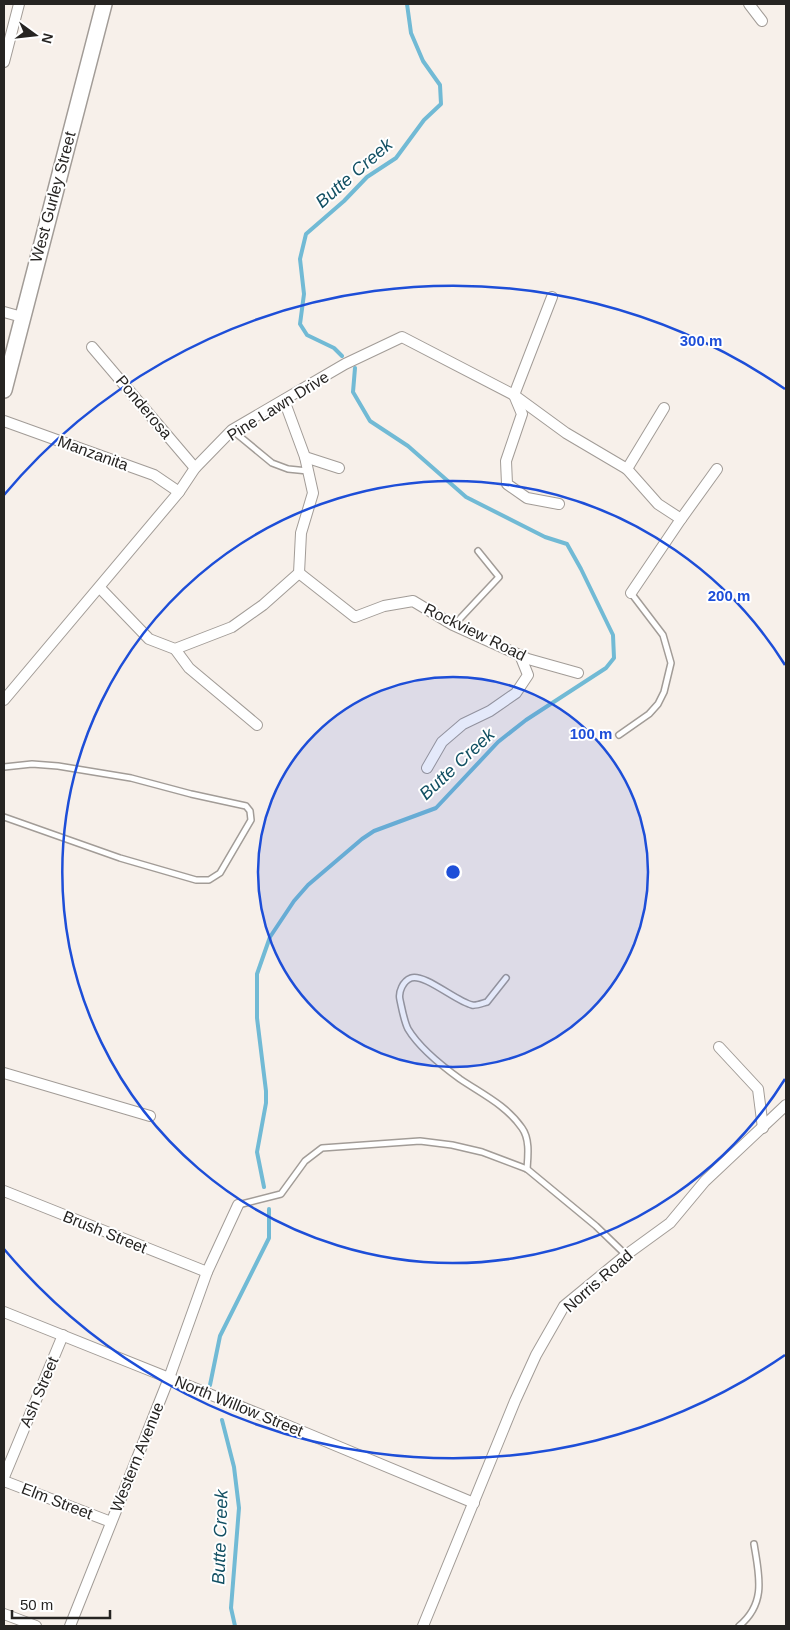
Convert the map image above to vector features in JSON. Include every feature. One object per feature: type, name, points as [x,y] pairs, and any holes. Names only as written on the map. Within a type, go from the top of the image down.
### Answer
[{"type":"main road","name":"West Gurley Street","points":[[4,390],[104,4]]},
{"type":"street","points":[[4,62],[19,4]]},
{"type":"street","points":[[749,4],[762,21]]},
{"type":"street","points":[[552,297],[514,395],[522,414],[506,461],[507,484],[527,498],[559,504]]},
{"type":"street","points":[[4,312],[22,317]]},
{"type":"street","name":"Pine Lawn Drive","points":[[4,700],[180,492],[196,468],[232,430],[345,364],[402,337],[514,395],[566,433],[627,469],[658,504],[681,519]]},
{"type":"street","name":"Ponderosa","points":[[92,347],[196,468]]},
{"type":"street","points":[[175,649],[232,627],[263,605],[298,573],[301,533],[313,493],[306,457],[284,400]]},
{"type":"street","points":[[627,469],[664,408]]},
{"type":"street","name":"Manzanita","points":[[4,421],[154,475],[180,492]]},
{"type":"street","points":[[306,457],[339,468]]},
{"type":"street","points":[[631,593],[717,468]]},
{"type":"street","name":"Rockview Road","points":[[298,573],[355,618],[384,606],[413,601],[453,625],[520,656],[578,673]]},
{"type":"street","points":[[100,588],[149,639],[175,649],[188,668],[257,725]]},
{"type":"street","points":[[427,768],[442,742],[463,724],[490,710],[516,693],[528,676],[520,656]]},
{"type":"street","points":[[719,1047],[758,1089],[763,1128]]},
{"type":"street","points":[[4,1073],[150,1116]]},
{"type":"street","name":"Norris Road","points":[[423,1626],[515,1400],[532,1362],[564,1306],[626,1255],[670,1223],[704,1181],[786,1105]]},
{"type":"street","name":"Brush Street","points":[[4,1191],[207,1272]]},
{"type":"street","name":"Western Avenue","points":[[70,1626],[169,1378],[207,1272],[238,1205]]},
{"type":"street","name":"North Willow Street","points":[[4,1312],[289,1426],[474,1503]]},
{"type":"street","name":"Ash Street","points":[[4,1477],[63,1335]]},
{"type":"street","name":"Elm Street","points":[[4,1481],[111,1522]]},
{"type":"street","points":[[4,1614],[36,1626]]},
{"type":"lane","points":[[232,430],[272,463],[288,469],[308,471]]},
{"type":"lane","points":[[453,625],[499,577],[478,551]]},
{"type":"lane","points":[[619,735],[649,714],[658,704],[664,692],[671,662],[663,635],[631,593]]},
{"type":"lane","points":[[4,767],[32,764],[58,766],[131,778],[246,806],[250,812],[251,820],[220,873],[210,880],[196,880],[120,858],[4,817]]},
{"type":"lane","points":[[506,978],[487,1002],[473,1005],[425,980],[415,977],[409,978],[402,986],[399,996],[408,1028],[420,1044],[437,1061],[459,1078],[508,1111],[524,1130],[528,1146],[527,1168]]},
{"type":"lane","points":[[238,1205],[281,1194],[305,1160],[322,1148],[420,1141],[452,1145],[482,1152],[527,1168],[596,1226],[626,1255]]},
{"type":"lane","points":[[739,1626],[750,1617],[757,1601],[760,1581],[754,1544]]},
{"type":"waterway","name":"Butte Creek","points":[[342,356],[334,348],[307,335],[300,324],[304,294],[300,259],[306,234],[344,201],[367,177],[396,158],[424,120],[441,104],[440,85],[423,61],[411,33],[407,4]]},
{"type":"waterway","name":"Butte Creek","points":[[264,1187],[257,1152],[266,1103],[257,1018],[257,974],[270,937],[294,901],[308,885],[362,839],[374,831],[436,808],[498,742],[526,720],[606,668],[614,658],[613,635],[567,544],[545,537],[466,497],[408,446],[370,421],[353,392],[355,368]]},
{"type":"waterway","name":"Butte Creek","points":[[210,1385],[220,1336],[269,1238],[269,1209]]},
{"type":"waterway","name":"Butte Creek","points":[[222,1420],[234,1467],[239,1508],[231,1608],[235,1626]]}]
